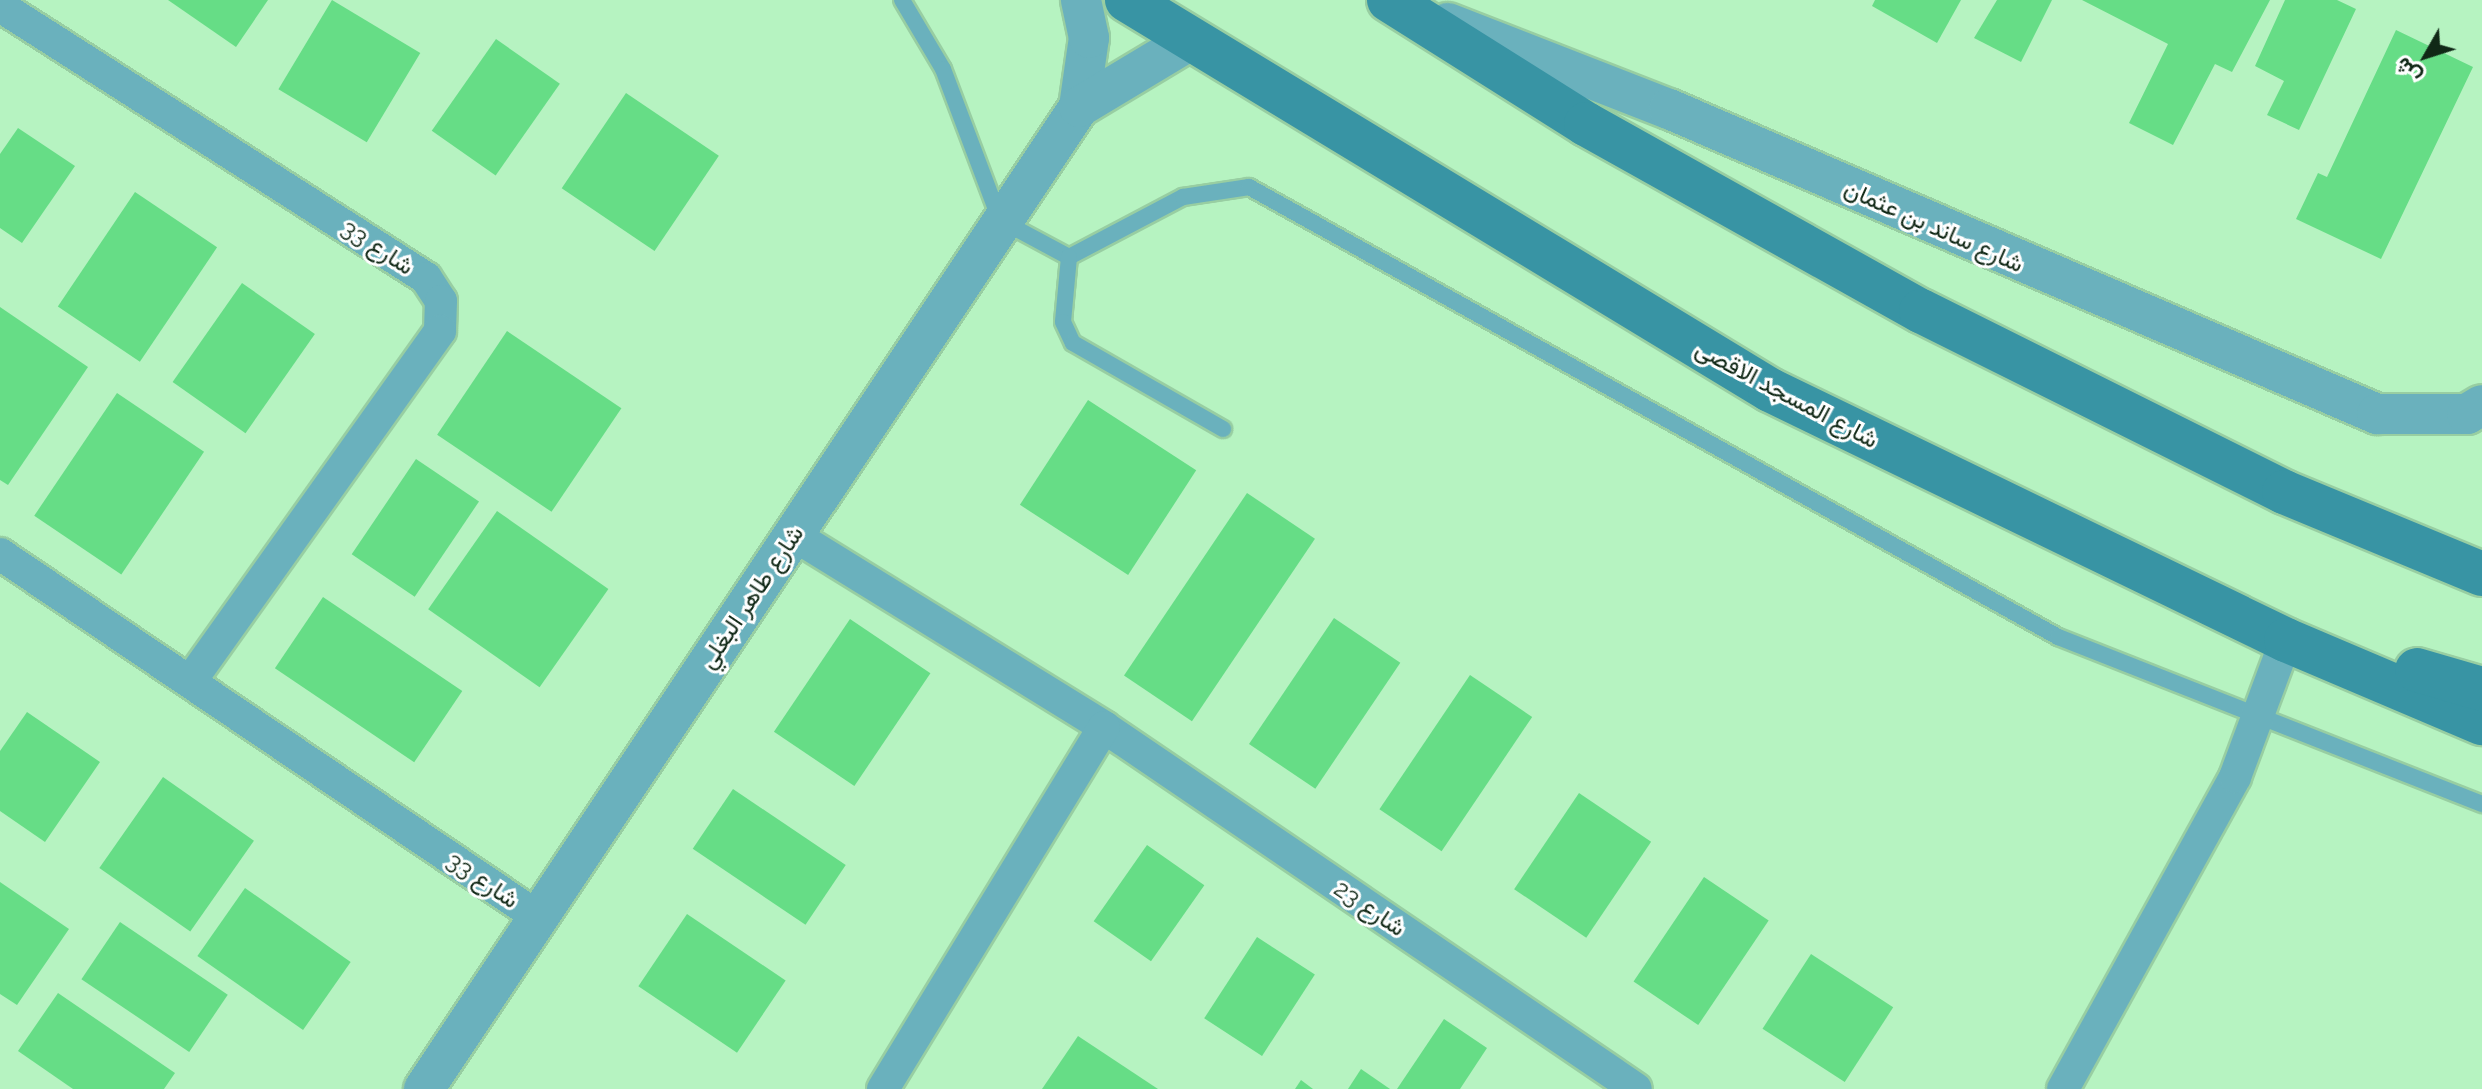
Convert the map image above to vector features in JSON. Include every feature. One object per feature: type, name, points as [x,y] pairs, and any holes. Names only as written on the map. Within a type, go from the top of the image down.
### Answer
[{"type":"main road","name":"شارع المسجد الاقصى","points":[[1127,0],[1187,42],[1770,390],[2299,646],[2482,723]]},
{"type":"main road","points":[[1389,0],[1586,124],[1921,311],[2284,492],[2482,574]]},
{"type":"main road","points":[[2299,646],[2390,661],[2482,689]]},
{"type":"street","name":"شارع طاهر البغلي","points":[[1079,107],[1089,38],[1081,0]]},
{"type":"street","name":"شارع ساند بن عثمان","points":[[1389,0],[1669,109],[2377,414],[2467,414],[2482,405]]},
{"type":"street","name":"شارع 33","points":[[0,6],[426,278],[441,301],[440,331],[190,681]]},
{"type":"street","name":"شارع طاهر البغلي","points":[[424,1089],[1000,220],[1079,107],[1187,42]]},
{"type":"street","name":"شارع 23","points":[[792,534],[1104,727],[1636,1089]]},
{"type":"street","name":"شارع 33","points":[[0,554],[538,917]]},
{"type":"street","points":[[2063,1089],[2235,777],[2255,716],[2299,646]]},
{"type":"street","points":[[883,1089],[1104,727]]},
{"type":"lane","points":[[902,0],[943,69],[1000,220],[1069,257]]},
{"type":"lane","points":[[1069,257],[1183,197],[1249,187],[2058,637],[2482,804]]},
{"type":"lane","points":[[1069,257],[1063,322],[1073,343],[1223,429]]},
{"type":"building","points":[[168,0],[268,0],[236,47]]},
{"type":"building","points":[[332,0],[420,53],[367,142],[278,89]]},
{"type":"building","points":[[1875,0],[1961,0],[1937,43],[1872,6]]},
{"type":"building","points":[[1997,0],[2052,0],[2021,62],[1974,38]]},
{"type":"building","points":[[2082,0],[2270,0],[2232,72],[2215,64],[2173,145],[2129,123],[2168,44]]},
{"type":"building","points":[[2285,0],[2337,0],[2356,9],[2299,130],[2267,115],[2284,81],[2255,66]]},
{"type":"building","points":[[2396,30],[2473,67],[2381,259],[2296,219],[2318,173],[2327,177]]},
{"type":"building","points":[[496,39],[560,84],[496,175],[432,131]]},
{"type":"building","points":[[626,93],[719,156],[655,251],[562,188]]},
{"type":"building","points":[[18,128],[75,166],[22,243],[0,228],[0,154]]},
{"type":"building","points":[[135,192],[217,247],[140,362],[58,306]]},
{"type":"building","points":[[242,283],[315,334],[246,433],[173,382]]},
{"type":"building","points":[[0,307],[88,367],[8,485],[0,480]]},
{"type":"building","points":[[507,331],[621,408],[552,512],[437,435]]},
{"type":"building","points":[[117,393],[204,452],[121,574],[34,516]]},
{"type":"building","points":[[1088,400],[1196,470],[1128,575],[1020,505]]},
{"type":"building","points":[[416,459],[479,501],[415,597],[352,554]]},
{"type":"building","points":[[1247,493],[1315,539],[1192,721],[1124,675]]},
{"type":"building","points":[[497,511],[608,589],[540,687],[428,609]]},
{"type":"building","points":[[323,597],[462,691],[414,762],[275,668]]},
{"type":"building","points":[[1334,618],[1400,663],[1315,789],[1249,744]]},
{"type":"building","points":[[850,619],[930,673],[854,786],[774,732]]},
{"type":"building","points":[[1470,675],[1532,717],[1442,851],[1379,809]]},
{"type":"building","points":[[27,712],[100,762],[45,842],[0,811],[0,751]]},
{"type":"building","points":[[163,777],[254,841],[190,932],[99,868]]},
{"type":"building","points":[[733,789],[846,865],[805,925],[693,849]]},
{"type":"building","points":[[1579,793],[1651,842],[1586,938],[1514,889]]},
{"type":"building","points":[[1147,845],[1204,885],[1151,961],[1094,921]]},
{"type":"building","points":[[1704,877],[1769,921],[1698,1025],[1634,981]]},
{"type":"building","points":[[0,882],[69,929],[17,1005],[0,994]]},
{"type":"building","points":[[245,888],[351,962],[303,1030],[197,956]]},
{"type":"building","points":[[687,914],[786,981],[737,1053],[638,986]]},
{"type":"building","points":[[120,922],[228,995],[189,1052],[81,979]]},
{"type":"building","points":[[1257,937],[1315,975],[1262,1056],[1204,1018]]},
{"type":"building","points":[[1811,954],[1893,1007],[1845,1082],[1763,1029]]},
{"type":"building","points":[[58,993],[175,1073],[164,1089],[73,1089],[18,1051]]},
{"type":"building","points":[[1444,1019],[1487,1048],[1460,1089],[1397,1089]]},
{"type":"building","points":[[1078,1036],[1158,1089],[1042,1089]]},
{"type":"building","points":[[1361,1069],[1390,1089],[1348,1089]]},
{"type":"building","points":[[1301,1080],[1313,1089],[1295,1089]]}]
